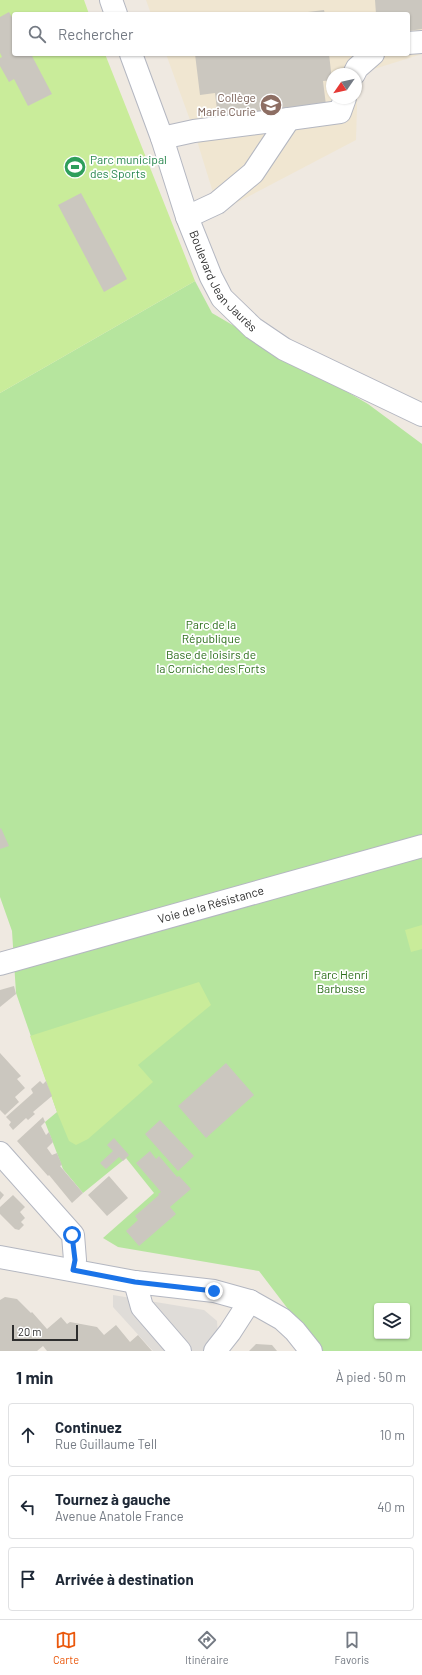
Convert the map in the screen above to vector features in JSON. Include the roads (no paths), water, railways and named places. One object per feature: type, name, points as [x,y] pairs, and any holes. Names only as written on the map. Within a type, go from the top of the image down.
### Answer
[{"type":"street","points":[[111,0],[115,12]]},
{"type":"street","points":[[410,43],[422,42]]},
{"type":"street","name":"Boulevard Jean Jaurès","points":[[131,56],[162,138],[188,217],[211,277],[222,298],[253,328],[284,349],[422,415]]},
{"type":"street","points":[[357,68],[371,56]]},
{"type":"street","points":[[162,138],[194,131],[340,112],[343,104]]},
{"type":"street","points":[[188,217],[217,203],[253,173],[289,119]]},
{"type":"street","name":"Voie de la Résistance","points":[[0,964],[422,846]]},
{"type":"street","points":[[0,1153],[72,1235],[75,1260],[73,1270]]},
{"type":"street","points":[[0,1257],[135,1282],[214,1291],[250,1301],[282,1319],[295,1331],[311,1351]]},
{"type":"street","points":[[135,1282],[142,1307],[180,1351]]},
{"type":"street","points":[[215,1351],[230,1332],[250,1301]]},
{"type":"place","name":"Collège Marie Curie","points":[[271,105]]},
{"type":"place","name":"Parc municipal des Sports","points":[[75,167]]},
{"type":"park label","name":"Parc de la République","points":[[211,632]]},
{"type":"park label","name":"Base de loisirs de la Corniche des Forts","points":[[211,662]]},
{"type":"park label","name":"Parc Henri Barbusse","points":[[341,982]]}]
